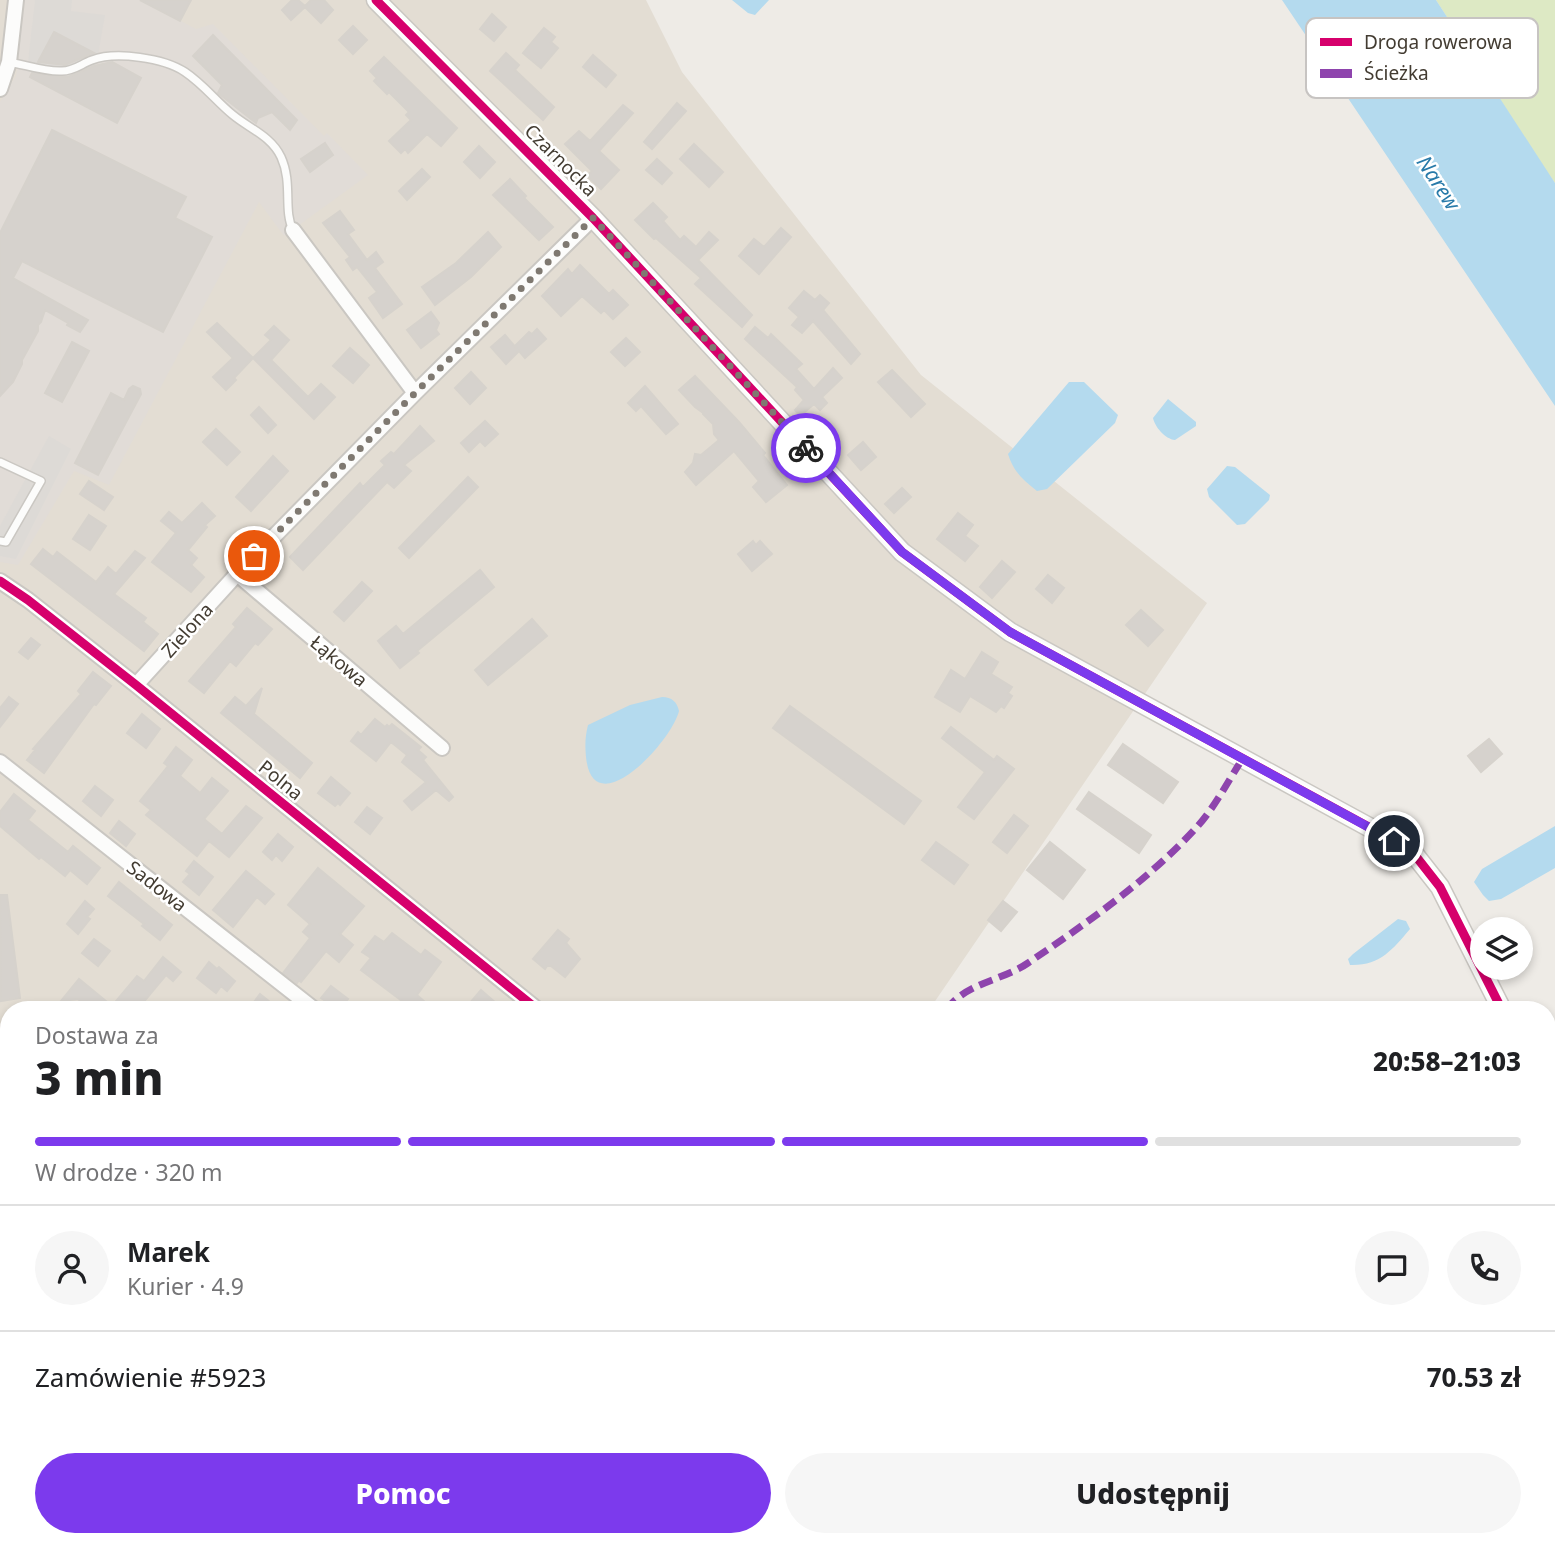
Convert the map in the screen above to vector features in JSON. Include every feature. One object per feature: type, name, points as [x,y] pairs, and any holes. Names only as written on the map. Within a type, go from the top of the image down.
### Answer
[{"type":"street","points":[[0,89],[16,0]]},
{"type":"street","name":"Czarnocka","points":[[376,0],[593,218],[902,552],[1010,632],[1411,850],[1440,887],[1497,1001]]},
{"type":"street","name":"Zielona","points":[[136,685],[237,574],[415,393],[593,218]]},
{"type":"street","points":[[293,230],[415,393]]},
{"type":"street","name":"Łąkowa","points":[[237,574],[442,748]]},
{"type":"street","name":"Polna","points":[[0,581],[29,600],[136,685],[527,1001]]},
{"type":"street","name":"Sadowa","points":[[0,762],[304,1001]]},
{"type":"lane","points":[[5,61],[60,71],[73,70],[91,61],[115,56],[157,62],[186,73],[235,117],[260,132],[280,155],[288,176],[289,220],[293,230]]},
{"type":"lane","points":[[0,461],[41,481],[6,542],[0,541]]},
{"type":"shaded area","points":[[0,0],[646,0],[682,72],[921,375],[1207,603],[935,1001],[0,1001]]},
{"type":"shaded area","points":[[25,0],[142,0],[196,29],[213,24],[324,136],[327,133],[368,175],[284,236],[259,202],[109,485],[74,471],[18,565],[0,562],[0,102],[16,76]]},
{"type":"shaded area","points":[[35,0],[72,0],[71,11],[105,15],[94,79],[59,82],[27,71]]},
{"type":"shaded area","points":[[49,436],[71,449],[16,559],[0,556],[0,526]]},
{"type":"green space","points":[[1436,0],[1555,0],[1555,183],[1499,98],[1538,98],[1538,18],[1448,18]]},
{"type":"water","points":[[732,0],[769,0],[755,15],[748,13]]},
{"type":"water","points":[[1282,0],[1436,0],[1448,18],[1306,18],[1306,36]]},
{"type":"water","name":"Narew","points":[[1348,98],[1500,98],[1555,183],[1555,406]]},
{"type":"water","points":[[1069,382],[1084,382],[1118,415],[1115,423],[1047,489],[1037,491],[1019,475],[1008,454]]},
{"type":"water","points":[[1168,399],[1196,422],[1196,426],[1175,440],[1161,432],[1153,418]]},
{"type":"water","points":[[1227,466],[1235,467],[1270,495],[1269,500],[1245,524],[1237,525],[1209,497],[1207,489]]},
{"type":"water","points":[[662,697],[674,701],[679,711],[673,725],[648,758],[616,781],[602,783],[592,776],[586,757],[588,725],[630,705]]},
{"type":"water","points":[[1555,826],[1555,868],[1501,899],[1489,901],[1474,882],[1482,869]]},
{"type":"water","points":[[1398,919],[1406,921],[1410,929],[1391,950],[1370,963],[1350,965],[1348,959],[1353,954]]},
{"type":"building","points":[[140,0],[191,0],[180,21]]},
{"type":"building","points":[[292,0],[298,0],[305,6],[311,0],[324,0],[333,10],[321,23],[305,7],[291,20],[282,10]]},
{"type":"building","points":[[492,14],[506,27],[494,41],[480,29]]},
{"type":"building","points":[[353,26],[367,40],[353,54],[339,40]]},
{"type":"building","points":[[544,28],[555,37],[551,42],[558,48],[541,68],[523,53]]},
{"type":"building","points":[[54,32],[94,53],[65,65],[38,62]]},
{"type":"building","points":[[213,35],[297,120],[290,130],[272,112],[258,118],[256,123],[218,93],[222,85],[193,56]]},
{"type":"building","points":[[506,53],[519,65],[515,70],[554,107],[543,120],[490,71]]},
{"type":"building","points":[[593,55],[616,75],[606,87],[583,67]]},
{"type":"building","points":[[384,57],[457,128],[441,146],[427,134],[408,153],[405,149],[401,153],[389,141],[411,120],[406,115],[409,112],[374,81],[377,78],[370,71]]},
{"type":"building","points":[[112,62],[141,78],[117,123],[30,77],[32,73],[68,77]]},
{"type":"building","points":[[677,103],[686,111],[652,149],[644,142]]},
{"type":"building","points":[[623,105],[633,113],[599,151],[619,170],[601,189],[587,176],[592,171],[565,144],[579,131],[590,141]]},
{"type":"building","points":[[52,130],[186,197],[175,218],[212,237],[163,332],[22,261],[13,278],[88,320],[80,332],[45,310],[38,331],[13,382],[0,396],[0,233]]},
{"type":"building","points":[[325,143],[333,155],[310,172],[301,159]]},
{"type":"building","points":[[694,144],[723,172],[709,187],[680,159]]},
{"type":"building","points":[[479,146],[495,162],[480,178],[464,162]]},
{"type":"building","points":[[657,159],[672,173],[662,184],[646,170]]},
{"type":"building","points":[[422,169],[430,177],[407,200],[399,191]]},
{"type":"building","points":[[510,179],[526,196],[524,198],[553,227],[539,240],[493,195]]},
{"type":"building","points":[[653,203],[667,217],[663,221],[680,240],[684,236],[696,247],[709,232],[718,240],[698,260],[752,315],[742,327],[695,284],[701,278],[635,220]]},
{"type":"building","points":[[340,211],[354,230],[348,234],[367,260],[376,252],[383,262],[375,268],[402,304],[383,318],[369,298],[377,292],[357,267],[353,270],[346,260],[350,257],[323,223]]},
{"type":"building","points":[[781,228],[791,237],[759,274],[739,256],[754,239],[764,247]]},
{"type":"building","points":[[488,232],[501,247],[471,277],[435,305],[422,287],[456,263]]},
{"type":"building","points":[[580,265],[609,294],[613,290],[628,305],[613,319],[604,310],[601,313],[582,296],[561,316],[542,296],[568,269],[572,274]]},
{"type":"building","points":[[804,291],[815,300],[820,295],[829,303],[823,310],[860,354],[851,364],[813,321],[802,333],[792,325],[799,317],[789,308]]},
{"type":"building","points":[[431,312],[439,323],[436,330],[439,334],[421,348],[407,330]]},
{"type":"building","points":[[217,323],[253,358],[226,390],[213,377],[233,358],[207,332]]},
{"type":"building","points":[[274,326],[289,340],[271,360],[308,397],[321,384],[335,397],[314,419],[253,358],[271,340],[265,335]]},
{"type":"building","points":[[755,327],[768,338],[771,334],[802,364],[796,369],[814,389],[833,368],[842,378],[822,397],[827,403],[820,410],[814,404],[800,416],[795,410],[804,400],[795,390],[797,387],[745,339]]},
{"type":"building","points":[[537,329],[546,339],[525,358],[519,351],[506,364],[491,347],[505,335],[517,349],[515,346],[529,332],[532,334]]},
{"type":"building","points":[[626,338],[640,352],[625,366],[611,352]]},
{"type":"building","points":[[72,342],[89,351],[62,402],[45,393]]},
{"type":"building","points":[[350,348],[369,365],[353,383],[333,366]]},
{"type":"building","points":[[892,370],[925,404],[911,417],[878,382]]},
{"type":"building","points":[[471,372],[486,388],[470,404],[455,388]]},
{"type":"building","points":[[695,376],[739,422],[787,485],[766,502],[753,487],[759,481],[734,451],[696,485],[685,472],[693,463],[695,454],[701,455],[719,440],[714,434],[713,424],[703,414],[704,411],[695,407],[679,390]]},
{"type":"building","points":[[133,386],[140,389],[141,394],[98,475],[75,463],[111,393],[124,400]]},
{"type":"building","points":[[645,386],[678,424],[666,434],[641,406],[636,411],[628,403]]},
{"type":"building","points":[[259,407],[276,425],[268,433],[251,415]]},
{"type":"building","points":[[485,421],[498,434],[485,446],[480,441],[469,452],[461,443]]},
{"type":"building","points":[[420,426],[434,441],[404,465],[411,471],[394,488],[387,482],[303,570],[290,557],[360,483],[363,487],[385,465],[381,461],[391,452],[394,454]]},
{"type":"building","points":[[216,429],[240,452],[227,465],[203,442]]},
{"type":"building","points":[[863,442],[876,457],[861,470],[848,455]]},
{"type":"building","points":[[273,456],[288,471],[251,511],[236,497]]},
{"type":"building","points":[[468,477],[478,487],[409,558],[399,548]]},
{"type":"building","points":[[89,481],[113,497],[104,510],[80,494]]},
{"type":"building","points":[[902,488],[911,497],[894,513],[885,504]]},
{"type":"building","points":[[202,503],[215,516],[205,525],[207,527],[188,550],[197,558],[191,565],[204,577],[191,592],[152,562],[176,533],[161,521],[169,512],[182,523]]},
{"type":"building","points":[[958,513],[973,525],[965,536],[978,546],[965,561],[937,539]]},
{"type":"building","points":[[89,515],[106,526],[90,550],[73,539]]},
{"type":"building","points":[[753,541],[756,545],[760,541],[772,554],[752,571],[738,554]]},
{"type":"building","points":[[43,549],[53,557],[57,552],[96,582],[108,567],[116,574],[135,551],[145,558],[114,594],[146,618],[143,622],[158,634],[144,651],[31,564]]},
{"type":"building","points":[[1002,561],[1015,572],[992,598],[980,587]]},
{"type":"building","points":[[480,570],[494,587],[400,668],[378,641],[396,626],[403,634]]},
{"type":"building","points":[[1048,575],[1064,588],[1052,603],[1036,589]]},
{"type":"building","points":[[362,582],[372,591],[344,621],[334,612]]},
{"type":"building","points":[[247,608],[272,629],[258,645],[255,643],[236,666],[230,661],[204,693],[189,681],[236,627],[233,624]]},
{"type":"building","points":[[1141,610],[1163,630],[1148,646],[1126,625]]},
{"type":"building","points":[[532,619],[547,636],[488,685],[475,670]]},
{"type":"building","points":[[31,638],[40,645],[28,659],[19,652]]},
{"type":"building","points":[[982,652],[998,662],[991,674],[1012,687],[1008,693],[1012,696],[1004,708],[1001,706],[996,712],[970,696],[960,712],[935,697],[951,670],[965,679]]},
{"type":"building","points":[[93,672],[111,686],[96,705],[94,704],[44,773],[27,760],[35,750],[33,749],[81,694],[78,691]]},
{"type":"building","points":[[262,688],[254,714],[312,763],[300,778],[221,713],[235,697],[246,706]]},
{"type":"building","points":[[9,697],[18,704],[0,727],[0,708]]},
{"type":"building","points":[[790,706],[921,801],[904,824],[773,728]]},
{"type":"building","points":[[142,714],[160,729],[146,748],[127,733]]},
{"type":"building","points":[[375,719],[385,727],[392,724],[421,747],[418,750],[426,757],[423,760],[453,797],[449,801],[436,790],[412,810],[404,801],[426,782],[402,762],[407,755],[391,742],[376,761],[351,741],[358,732],[361,735]]},
{"type":"building","points":[[951,727],[994,760],[997,756],[1014,769],[974,819],[958,807],[985,772],[942,738]]},
{"type":"building","points":[[1489,739],[1502,754],[1481,772],[1468,756]]},
{"type":"building","points":[[1123,744],[1178,782],[1163,803],[1108,765]]},
{"type":"building","points":[[176,747],[192,760],[180,776],[200,793],[212,778],[228,791],[204,819],[222,834],[246,806],[262,818],[229,857],[209,841],[197,856],[146,815],[151,810],[140,801],[168,766],[164,763]]},
{"type":"building","points":[[331,777],[350,793],[340,805],[338,803],[335,806],[318,793]]},
{"type":"building","points":[[95,786],[113,800],[101,816],[83,801]]},
{"type":"building","points":[[1089,792],[1151,835],[1139,853],[1077,809]]},
{"type":"building","points":[[14,794],[35,811],[28,820],[68,852],[73,846],[100,868],[87,884],[70,870],[65,876],[41,857],[39,859],[0,826],[0,812]]},
{"type":"building","points":[[367,807],[382,818],[370,834],[355,822]]},
{"type":"building","points":[[1014,815],[1028,826],[1007,853],[993,842]]},
{"type":"building","points":[[119,821],[135,834],[126,846],[110,833]]},
{"type":"building","points":[[278,834],[293,847],[282,861],[276,855],[272,860],[263,852]]},
{"type":"building","points":[[936,842],[968,865],[954,884],[922,860]]},
{"type":"building","points":[[1050,842],[1085,870],[1063,899],[1027,870]]},
{"type":"building","points":[[194,861],[213,877],[199,895],[183,882],[190,874],[186,871]]},
{"type":"building","points":[[318,868],[364,906],[340,934],[353,945],[339,962],[326,951],[301,982],[299,980],[297,983],[283,973],[310,938],[303,932],[310,924],[288,905]]},
{"type":"building","points":[[246,871],[274,894],[265,904],[257,897],[233,927],[213,910]]},
{"type":"building","points":[[119,882],[172,925],[160,940],[108,896]]},
{"type":"building","points":[[0,895],[7,895],[20,998],[1,1001]]},
{"type":"building","points":[[85,901],[94,909],[78,934],[67,924]]},
{"type":"building","points":[[1003,901],[1017,912],[1001,931],[988,920]]},
{"type":"building","points":[[558,930],[569,939],[566,943],[580,959],[565,977],[551,966],[545,969],[533,959]]},
{"type":"building","points":[[392,933],[421,955],[425,950],[441,962],[417,995],[424,1001],[402,1001],[361,970],[371,958],[362,952],[375,936],[384,942]]},
{"type":"building","points":[[94,939],[110,951],[98,966],[82,953]]},
{"type":"building","points":[[163,957],[181,972],[173,981],[166,975],[144,1001],[116,1001],[137,976],[144,981]]},
{"type":"building","points":[[209,962],[235,981],[227,991],[221,986],[216,993],[197,978]]},
{"type":"building","points":[[79,979],[106,1001],[61,1001]]},
{"type":"building","points":[[331,986],[348,999],[326,1001],[321,998]]},
{"type":"building","points":[[481,990],[494,1001],[472,1001]]},
{"type":"building","points":[[260,994],[269,1001],[255,1001]]},
{"type":"marked path","points":[[954,1001],[964,993],[1028,963],[1137,884],[1202,821],[1243,758]]},
{"type":"cycle path","points":[[376,0],[593,218],[902,552],[1010,632],[1411,850],[1440,887],[1497,1001]]},
{"type":"cycle path","points":[[0,581],[136,685],[527,1001]]},
{"type":"way so far","points":[[254,556],[593,218],[806,448]]},
{"type":"route","points":[[806,448],[902,552],[1010,632],[1394,841]]}]
